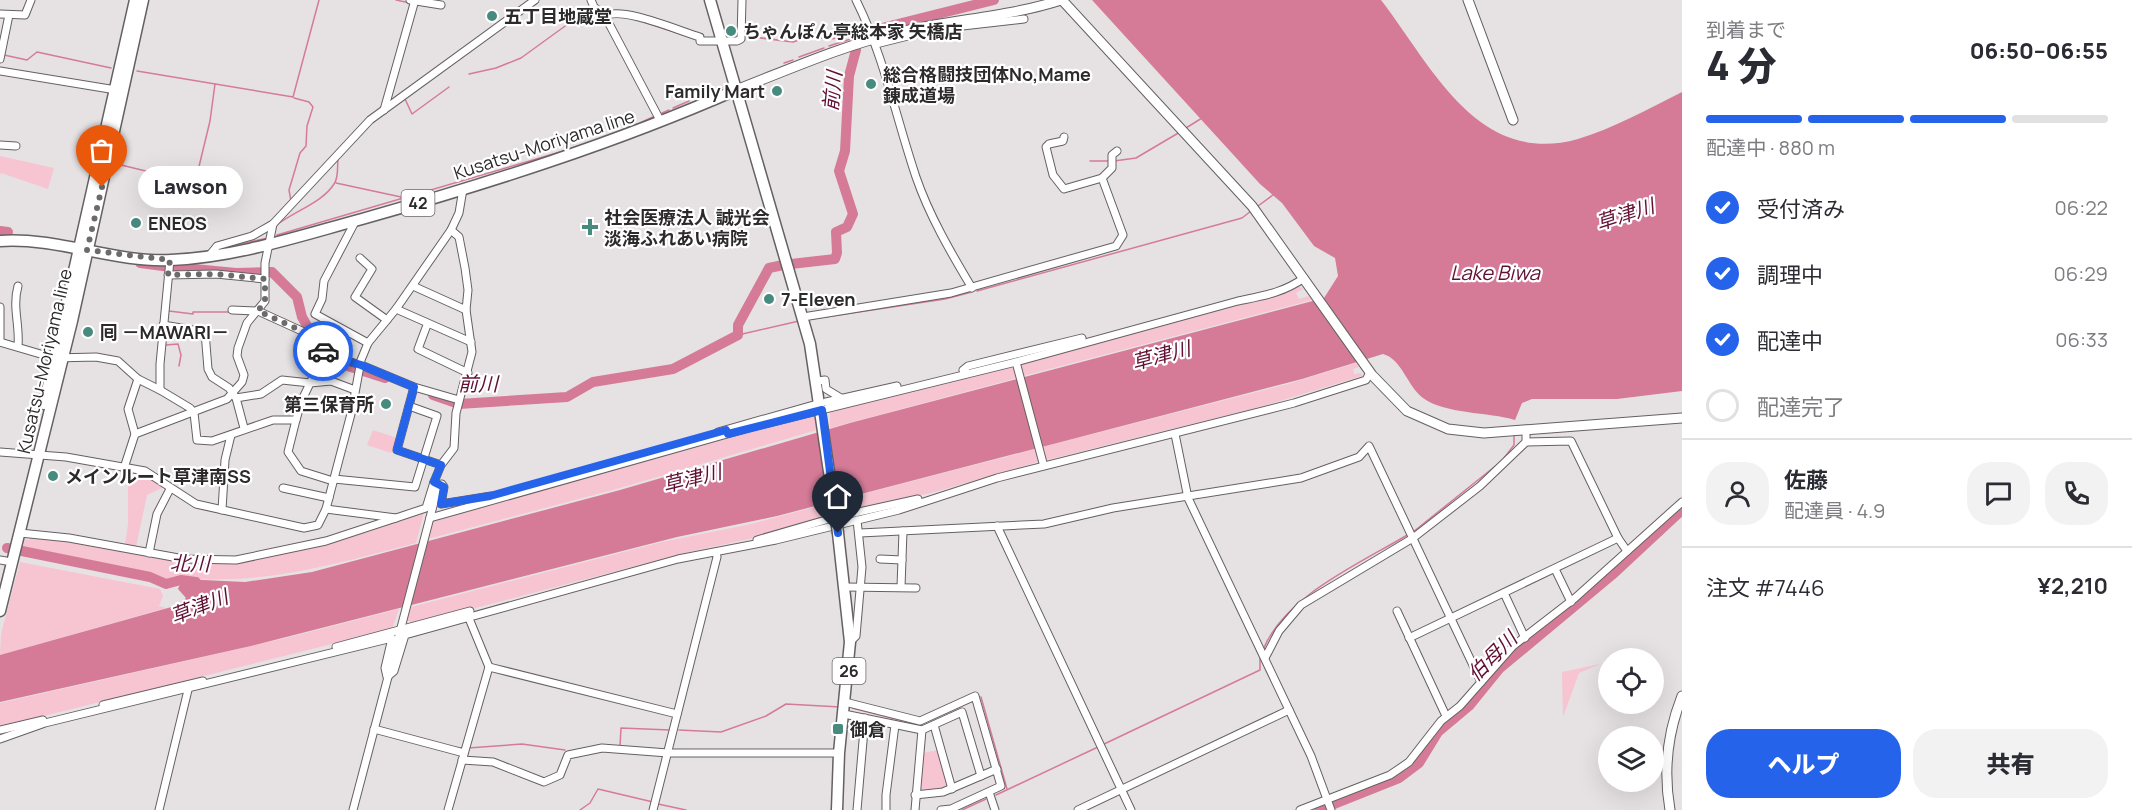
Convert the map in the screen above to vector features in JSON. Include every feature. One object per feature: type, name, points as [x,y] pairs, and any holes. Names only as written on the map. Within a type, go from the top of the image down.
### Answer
[{"type":"main road","points":[[83,249],[135,0]]},
{"type":"main road","points":[[83,249],[143,0]]},
{"type":"main road","name":"26","points":[[710,0],[803,317],[822,408],[834,519],[846,587],[850,642],[839,753],[837,810]]},
{"type":"main road","name":"Kusatsu-Moriyama line","points":[[0,585],[6,561],[19,529],[83,249],[170,260],[209,256],[270,245],[576,154],[661,122],[736,90]]},
{"type":"main road","points":[[1,240],[34,241],[83,249]]},
{"type":"main road","name":"Kusatsu-Moriyama line","points":[[0,611],[6,561]]},
{"type":"street","points":[[0,14],[25,15],[31,0]]},
{"type":"street","points":[[384,110],[413,0],[441,5]]},
{"type":"street","points":[[209,256],[217,246],[252,236],[285,215],[360,128],[536,0]]},
{"type":"street","points":[[591,0],[605,16],[661,122]]},
{"type":"street","points":[[605,16],[631,14],[700,37],[700,41],[722,42],[741,39],[742,0]]},
{"type":"street","points":[[856,0],[870,27],[917,180],[952,254],[972,288]]},
{"type":"street","points":[[736,90],[872,39],[932,25],[1034,9],[1062,0],[1255,209],[1369,373],[1407,411],[1429,422],[1466,432],[1682,418]]},
{"type":"street","points":[[1468,0],[1513,120]]},
{"type":"street","points":[[0,59],[9,15]]},
{"type":"street","points":[[872,39],[1024,19]]},
{"type":"street","points":[[0,71],[116,90]]},
{"type":"street","points":[[1065,138],[1046,147],[1053,175],[1064,189],[1102,178],[1112,168],[1112,155],[1117,151]]},
{"type":"street","points":[[0,145],[16,146]]},
{"type":"street","points":[[803,317],[899,303],[972,288],[1058,265],[1120,244],[1123,235],[1102,178]]},
{"type":"street","points":[[0,452],[36,454],[145,471],[196,504],[312,528],[322,519],[326,509],[368,343],[413,286],[451,230],[459,213],[463,189]]},
{"type":"street","points":[[356,220],[324,281],[322,299],[315,314],[368,343]]},
{"type":"street","points":[[234,395],[244,378],[237,356],[240,341],[248,323],[265,301],[265,263],[273,224]]},
{"type":"street","points":[[19,529],[205,561],[261,556],[346,536],[426,508],[441,465],[454,448],[459,400],[472,361],[466,310],[468,290],[462,246],[459,237],[451,230]]},
{"type":"street","points":[[360,258],[372,269],[355,297],[387,320]]},
{"type":"street","points":[[160,390],[163,325],[170,260]]},
{"type":"street","points":[[168,275],[216,274],[265,279]]},
{"type":"street","points":[[822,408],[841,398],[964,372],[1017,365],[1144,325],[1275,293],[1290,288],[1304,278]]},
{"type":"street","points":[[18,286],[14,304],[19,326],[18,346]]},
{"type":"street","points":[[413,286],[466,310]]},
{"type":"street","points":[[0,307],[0,342],[58,358],[96,357],[118,361],[138,379],[160,390],[194,413],[199,441],[212,441],[244,428],[273,420],[296,420]]},
{"type":"street","points":[[396,309],[471,342]]},
{"type":"street","points":[[232,310],[258,311],[304,332],[318,335]]},
{"type":"street","points":[[325,320],[318,335],[323,355],[296,420],[288,452],[301,471],[334,480],[416,487],[437,416],[409,406]]},
{"type":"street","points":[[430,518],[727,432],[964,372],[968,366],[1135,324],[1144,325]]},
{"type":"street","points":[[163,325],[203,330],[208,369],[212,377],[234,395],[244,428]]},
{"type":"street","points":[[428,325],[418,349],[468,373]]},
{"type":"street","points":[[323,355],[459,400]]},
{"type":"street","points":[[1017,365],[1042,459]]},
{"type":"street","points":[[387,677],[394,671],[405,635],[678,560],[764,543],[857,520],[1042,459],[1176,434],[1328,393],[1366,381],[1369,373]]},
{"type":"street","points":[[948,495],[1016,473],[1291,401],[1369,373]]},
{"type":"street","points":[[124,468],[135,434],[128,409],[138,379]]},
{"type":"street","points":[[135,434],[194,413],[234,395],[261,394],[282,380],[310,383],[331,381],[355,390]]},
{"type":"street","points":[[817,381],[825,380],[826,389],[841,398]]},
{"type":"street","points":[[414,387],[397,450],[441,465]]},
{"type":"street","points":[[1518,430],[1526,442]]},
{"type":"street","points":[[1176,434],[1188,498],[1318,772],[1331,810]]},
{"type":"street","points":[[222,510],[225,460],[231,435]]},
{"type":"street","points":[[337,651],[668,559],[760,539],[834,519],[948,495],[1165,436]]},
{"type":"street","points":[[1263,655],[1301,605],[1412,535],[1480,486],[1526,442],[1571,441],[1618,538],[1628,551]]},
{"type":"street","points":[[435,483],[442,484],[444,487],[441,504],[490,496],[694,442]]},
{"type":"street","points":[[860,533],[1044,524],[1113,508],[1188,498],[1300,478],[1359,457],[1369,446],[1482,682]]},
{"type":"street","points":[[353,810],[428,527],[435,483]]},
{"type":"street","points":[[283,488],[329,498]]},
{"type":"street","points":[[149,553],[156,517],[170,489]]},
{"type":"street","points":[[1300,810],[1390,775],[1409,762],[1446,716],[1460,706],[1513,646],[1571,602],[1682,502]]},
{"type":"street","points":[[326,509],[396,518]]},
{"type":"street","points":[[764,543],[834,519]]},
{"type":"street","points":[[850,642],[856,636],[861,586],[860,533],[857,520]]},
{"type":"street","points":[[997,526],[1131,810]]},
{"type":"street","points":[[901,587],[903,531]]},
{"type":"street","points":[[1409,638],[1618,538]]},
{"type":"street","points":[[653,810],[716,552]]},
{"type":"street","points":[[880,559],[902,560]]},
{"type":"street","points":[[1555,569],[1571,602]]},
{"type":"street","points":[[846,587],[916,588]]},
{"type":"street","points":[[1504,593],[1525,638]]},
{"type":"street","points":[[1397,611],[1446,716]]},
{"type":"street","points":[[0,731],[468,616]]},
{"type":"street","points":[[448,810],[489,667],[468,616]]},
{"type":"street","points":[[0,731],[188,690],[392,638],[385,668],[387,677]]},
{"type":"street","points":[[489,667],[677,714]]},
{"type":"street","points":[[159,810],[188,690]]},
{"type":"street","points":[[845,702],[920,721],[975,696],[1001,786],[951,809],[941,810]]},
{"type":"street","points":[[1670,810],[1666,777],[1667,748],[1682,696]]},
{"type":"street","points":[[1078,810],[1289,710]]},
{"type":"street","points":[[844,714],[922,730],[962,712],[981,776]]},
{"type":"street","points":[[857,810],[865,718]]},
{"type":"street","points":[[0,739],[45,723]]},
{"type":"street","points":[[886,810],[895,724]]},
{"type":"street","points":[[934,725],[952,789]]},
{"type":"street","points":[[374,729],[463,756],[493,762],[544,782],[560,775],[568,755],[602,748],[668,753],[839,753]]},
{"type":"street","points":[[915,810],[922,730]]},
{"type":"street","points":[[915,795],[952,789],[997,770]]},
{"type":"street","points":[[989,792],[995,810]]},
{"type":"shaded area","points":[[0,156],[54,168],[48,189],[1,173],[0,175]]},
{"type":"shaded area","points":[[1298,286],[1303,289],[1296,293],[1299,299],[1309,296],[1312,300],[1023,376],[1021,367],[1023,362],[1166,322],[1283,293]]},
{"type":"shaded area","points":[[1356,363],[1359,367],[1353,369],[1354,374],[1361,373],[1362,376],[1260,407],[1047,460],[1042,447],[1288,384]]},
{"type":"shaded area","points":[[1009,366],[1015,369],[1017,378],[830,428],[830,410]]},
{"type":"shaded area","points":[[816,414],[820,429],[620,488],[428,539],[433,521]]},
{"type":"shaded area","points":[[373,430],[397,438],[391,453],[367,445]]},
{"type":"shaded area","points":[[1036,449],[1038,462],[935,492],[844,514],[840,500]]},
{"type":"shaded area","points":[[128,471],[141,474],[164,487],[147,495],[136,547],[125,545],[128,524]]},
{"type":"shaded area","points":[[830,503],[830,516],[768,535],[689,552],[411,625],[410,621],[406,621],[411,607],[662,542],[751,524]]},
{"type":"shaded area","points":[[424,512],[416,543],[329,565],[240,579],[179,577],[167,581],[155,575],[23,547],[25,539],[29,540],[31,537],[232,563],[289,553],[368,532]]},
{"type":"shaded area","points":[[20,562],[160,589],[163,596],[159,606],[166,608],[0,655],[1,634]]},
{"type":"shaded area","points":[[399,609],[392,629],[0,727],[0,703],[282,639]]},
{"type":"shaded area","points":[[1598,664],[1579,673],[1563,717],[1562,672]]},
{"type":"shaded area","points":[[938,750],[947,784],[944,788],[922,791],[919,789],[923,753]]},
{"type":"water","name":"Lake Biwa","points":[[1092,0],[1381,0],[1419,54],[1461,105],[1485,125],[1512,138],[1543,144],[1591,135],[1682,92],[1682,391],[1617,399],[1532,399],[1522,403],[1515,420],[1454,410],[1432,403],[1417,393],[1395,361],[1383,354],[1302,379],[777,516],[677,537],[251,646],[0,702],[0,655],[175,606],[186,598],[178,589],[182,579],[245,582],[312,572],[620,490],[850,423],[1324,298],[1338,276],[1335,258],[1314,246],[1282,203],[1260,184]]},
{"type":"waterway","points":[[137,71],[293,97],[319,0]]},
{"type":"waterway","points":[[396,0],[410,3]]},
{"type":"waterway","name":"前川","points":[[874,30],[994,0]]},
{"type":"waterway","points":[[469,74],[496,68],[521,58],[590,8]]},
{"type":"waterway","points":[[643,22],[687,36]]},
{"type":"waterway","name":"前川","points":[[860,36],[868,32]]},
{"type":"waterway","points":[[745,36],[793,42],[808,37],[831,39],[861,34]]},
{"type":"waterway","points":[[829,46],[860,36]]},
{"type":"waterway","points":[[799,57],[824,48]]},
{"type":"waterway","name":"前川","points":[[791,264],[835,259],[836,232],[847,227],[853,214],[839,171],[845,151],[849,76],[856,50]]},
{"type":"waterway","points":[[4,55],[27,60],[37,52],[111,68]]},
{"type":"waterway","points":[[784,63],[793,60]]},
{"type":"waterway","points":[[117,164],[195,183],[210,121],[215,84]]},
{"type":"waterway","points":[[405,99],[412,114],[449,87]]},
{"type":"waterway","points":[[709,93],[724,87]]},
{"type":"waterway","points":[[693,99],[706,94]]},
{"type":"waterway","points":[[291,201],[289,190],[300,153],[306,146],[307,126],[313,107],[309,102],[294,98]]},
{"type":"waterway","points":[[673,108],[689,101]]},
{"type":"waterway","points":[[662,113],[669,110]]},
{"type":"waterway","points":[[640,123],[655,116]]},
{"type":"waterway","points":[[1186,128],[1202,118]]},
{"type":"waterway","points":[[622,130],[637,124]]},
{"type":"waterway","points":[[1114,161],[1136,158],[1180,132]]},
{"type":"waterway","points":[[277,235],[567,150]]},
{"type":"waterway","points":[[278,224],[316,201],[329,190],[337,178],[338,159]]},
{"type":"waterway","points":[[1090,161],[1110,161]]},
{"type":"waterway","points":[[336,183],[401,197],[402,200]]},
{"type":"waterway","points":[[1258,206],[1273,195]]},
{"type":"waterway","points":[[977,291],[1242,218],[1251,211]]},
{"type":"waterway","name":"前川","points":[[0,231],[8,232]]},
{"type":"waterway","points":[[231,246],[268,238]]},
{"type":"waterway","name":"前川","points":[[140,263],[171,267],[186,265],[194,269],[236,273],[272,272],[297,297],[302,317],[326,359],[385,378]]},
{"type":"waterway","name":"前川","points":[[433,395],[459,404],[567,397],[593,382],[673,369],[738,335],[738,325],[769,268],[783,265]]},
{"type":"waterway","points":[[812,319],[945,299],[972,292]]},
{"type":"waterway","points":[[169,311],[193,314],[193,312],[230,312]]},
{"type":"waterway","points":[[264,317],[269,320]]},
{"type":"waterway","points":[[738,335],[799,321]]},
{"type":"waterway","points":[[166,345],[178,344],[181,355],[179,366]]},
{"type":"waterway","points":[[1504,458],[1514,445],[1514,434]]},
{"type":"waterway","points":[[1413,532],[1498,464]]},
{"type":"waterway","name":"伯母川","points":[[1319,810],[1399,778],[1419,763],[1438,732],[1469,706],[1499,669],[1612,575],[1682,510]]},
{"type":"waterway","points":[[1263,650],[1273,631],[1306,597],[1347,569],[1409,534]]},
{"type":"waterway","name":"北川","points":[[7,548],[150,577],[166,584],[181,580],[196,582]]},
{"type":"waterway","points":[[1102,745],[1260,670],[1260,657]]},
{"type":"waterway","points":[[981,697],[1007,789]]},
{"type":"waterway","points":[[852,708],[919,725],[973,701]]},
{"type":"waterway","points":[[679,730],[721,732],[766,716],[786,704],[840,707]]},
{"type":"waterway","points":[[615,746],[620,746],[621,728],[670,730]]},
{"type":"waterway","points":[[468,748],[522,744],[565,750]]},
{"type":"waterway","points":[[452,747],[462,748]]},
{"type":"waterway","points":[[996,795],[1098,747]]},
{"type":"waterway","points":[[580,810],[590,803],[598,789],[653,802]]},
{"type":"waterway","points":[[962,810],[986,799]]},
{"type":"waterway","points":[[658,804],[686,810]]},
{"type":"way so far","points":[[102,187],[87,250],[170,260],[168,275],[216,274],[265,279],[265,301],[258,311],[313,336],[318,335],[323,351]]},
{"type":"place","name":"五丁目地蔵堂","points":[[492,16]]},
{"type":"place","name":"ちゃんぽん亭総本家 矢橋店","points":[[731,31]]},
{"type":"place","name":"総合格闘技団体No,Mame 錬成道場","points":[[871,84]]},
{"type":"place","name":"Family Mart","points":[[777,91]]},
{"type":"place","name":"Lawson","points":[[102,187]]},
{"type":"place","name":"ENEOS","points":[[136,223]]},
{"type":"place","name":"社会医療法人 誠光会 淡海ふれあい病院","points":[[590,227]]},
{"type":"place","name":"7-Eleven","points":[[769,299]]},
{"type":"place","name":"囘 －MAWARI－","points":[[88,332]]},
{"type":"place","name":"第三保育所","points":[[386,404]]},
{"type":"place","name":"メインルート草津南SS","points":[[53,476]]},
{"type":"place","name":"御倉","points":[[838,729]]},
{"type":"route","points":[[323,351],[324,354],[361,365],[414,387],[397,450],[441,465],[434,482],[444,487],[441,504],[490,496],[726,430],[728,434],[822,410],[838,533]]},
{"type":"water label","name":"草津川","points":[[1625,214]]},
{"type":"water label","name":"草津川","points":[[1161,355]]},
{"type":"water label","name":"草津川","points":[[692,478]]},
{"type":"water label","name":"草津川","points":[[199,606]]}]
